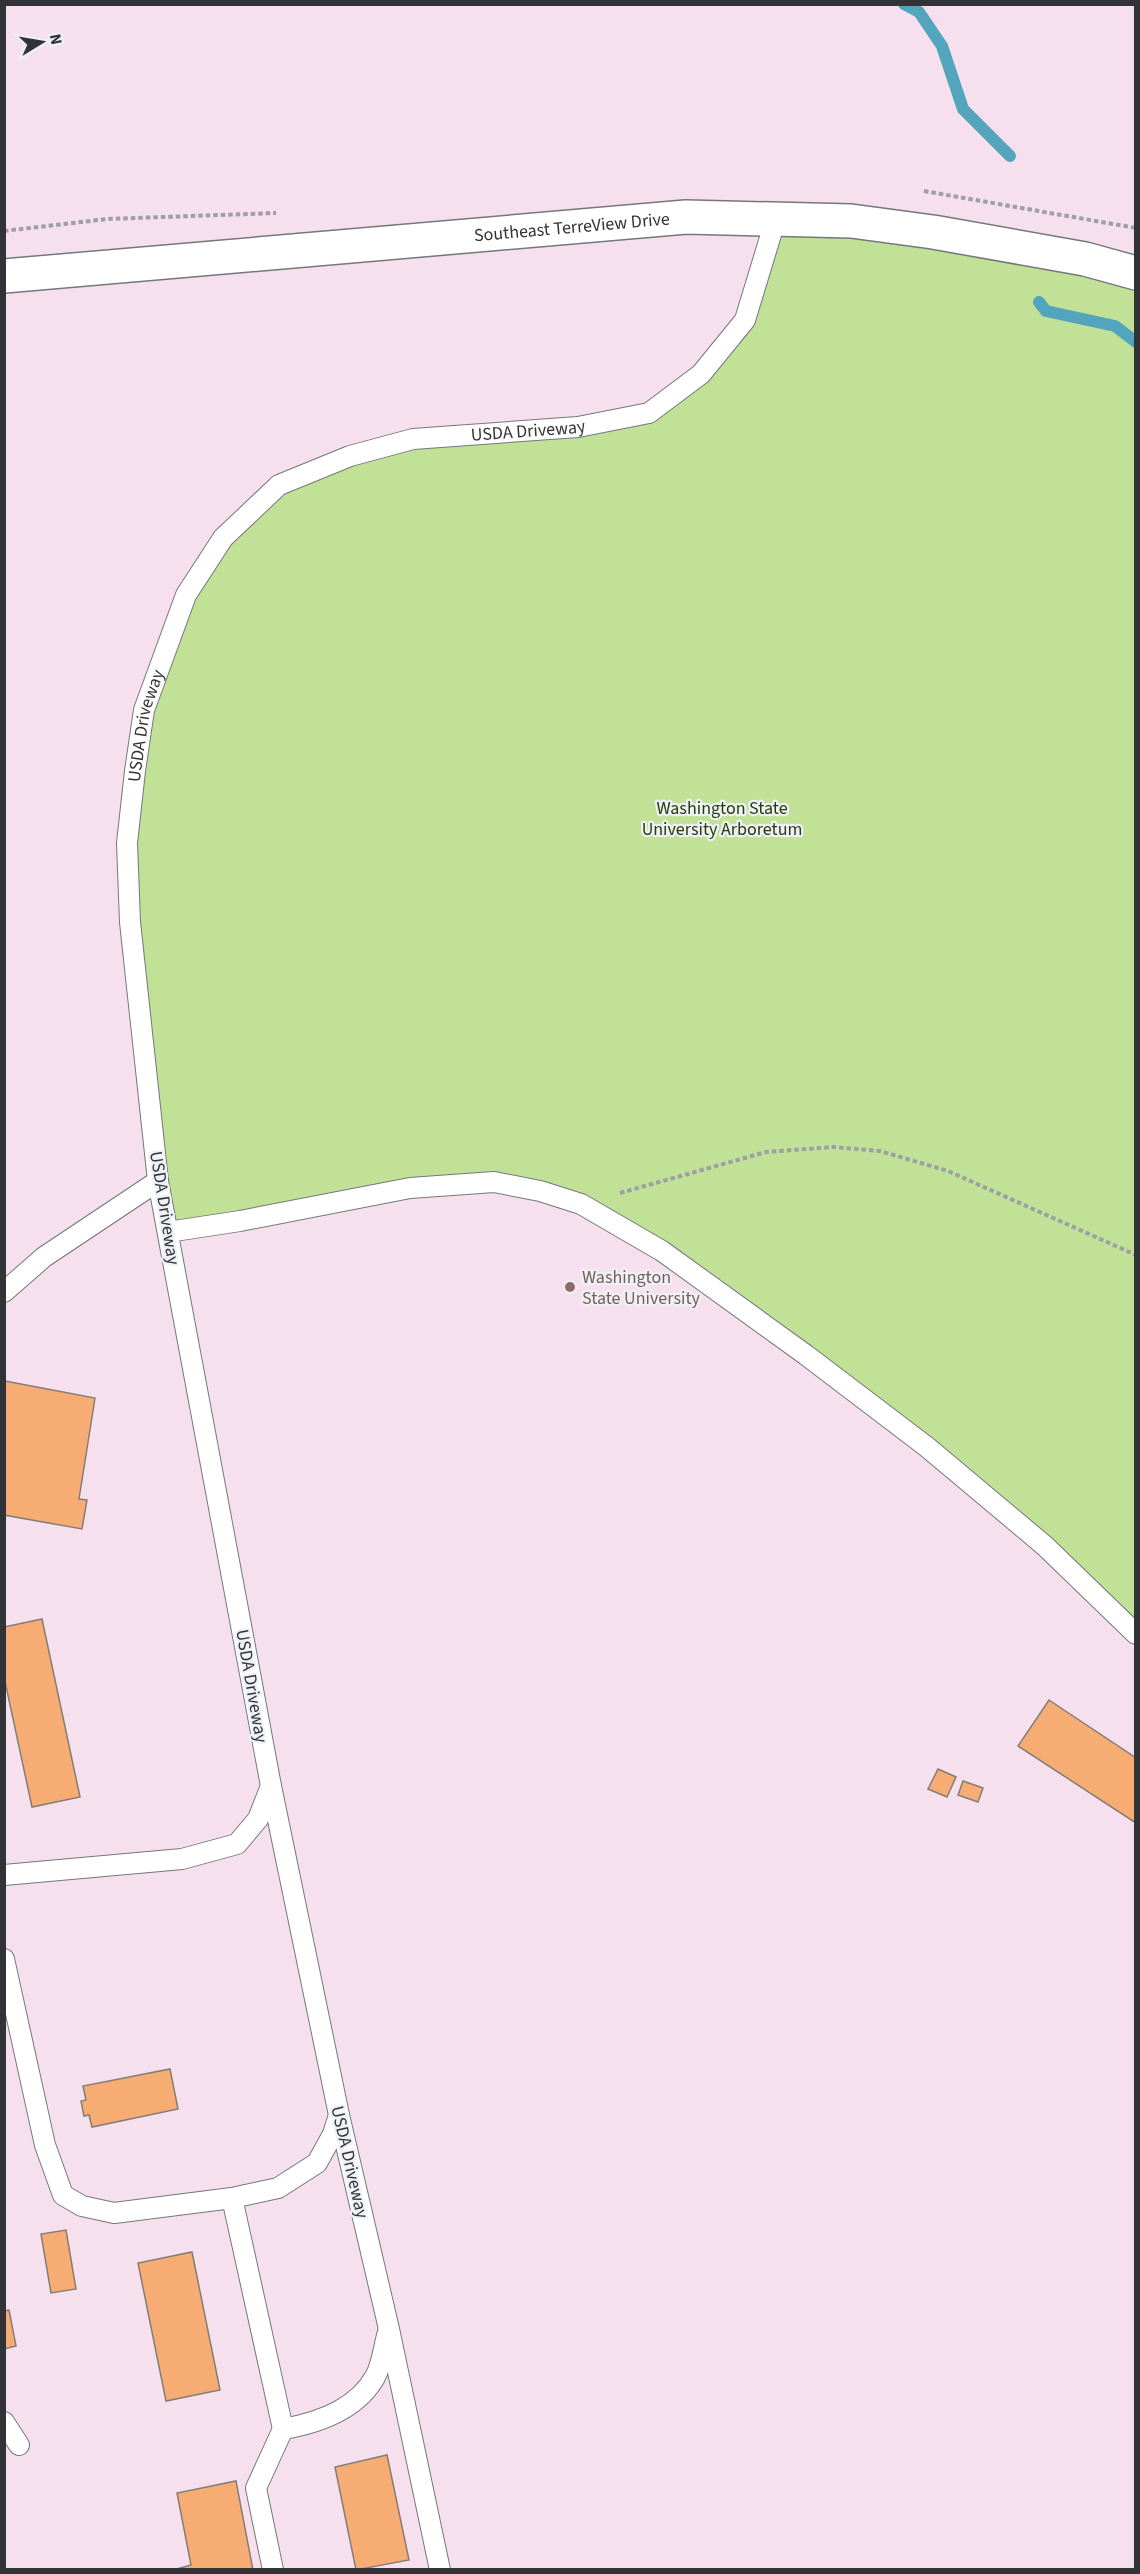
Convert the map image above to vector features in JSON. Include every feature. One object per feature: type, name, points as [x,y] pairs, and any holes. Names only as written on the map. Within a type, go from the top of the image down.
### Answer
[{"type":"main road","name":"Southeast TerreView Drive","points":[[4,276],[675,218],[851,221],[933,232],[1085,259],[1136,273]]},
{"type":"lane","name":"USDA Driveway","points":[[440,2570],[389,2329],[339,2115],[271,1786],[158,1181],[130,922],[127,843],[144,710],[186,595],[224,538],[279,485],[350,456],[413,439],[578,427],[649,413],[701,374],[745,320],[776,218]]},
{"type":"lane","points":[[4,1292],[44,1257],[158,1181]]},
{"type":"lane","points":[[168,1232],[240,1221],[410,1188],[494,1182],[540,1191],[581,1204],[663,1251],[927,1447],[1045,1546],[1136,1634]]},
{"type":"lane","points":[[4,1875],[182,1860],[237,1844],[258,1819],[271,1786]]},
{"type":"lane","points":[[4,1959],[45,2145],[63,2195],[82,2206],[114,2213],[232,2198],[278,2188],[317,2163],[333,2134],[339,2115]]},
{"type":"lane","points":[[232,2198],[283,2429],[256,2488],[273,2570]]},
{"type":"lane","points":[[283,2429],[307,2425],[351,2405],[376,2377],[389,2329]]},
{"type":"lane","points":[[4,2422],[19,2445]]},
{"type":"path","points":[[581,1204],[766,1152],[833,1147],[880,1151],[948,1171],[1136,1255]]},
{"type":"shaded area","name":"Washington State University","points":[[5,5],[1135,5],[1135,2569],[5,2569]]},
{"type":"green space","name":"Washington State University Arboretum","points":[[776,218],[1135,273],[1135,1634],[927,1447],[581,1204],[494,1182],[168,1232],[130,922],[135,771],[186,595],[279,485],[350,456],[649,413],[745,320]]},
{"type":"building","points":[[5,1381],[95,1398],[79,1499],[87,1500],[82,1529],[4,1515]]},
{"type":"building","points":[[42,1619],[80,1797],[32,1807],[4,1677],[4,1627]]},
{"type":"building","points":[[1049,1700],[1136,1758],[1136,1823],[1018,1746]]},
{"type":"building","points":[[938,1769],[956,1777],[947,1797],[928,1789]]},
{"type":"building","points":[[963,1781],[983,1788],[978,1802],[958,1795]]},
{"type":"building","points":[[170,2069],[178,2109],[92,2127],[89,2115],[84,2116],[81,2101],[86,2100],[83,2086]]},
{"type":"building","points":[[66,2230],[76,2289],[51,2293],[41,2234]]},
{"type":"building","points":[[192,2252],[220,2390],[166,2401],[138,2263]]},
{"type":"building","points":[[9,2310],[16,2346],[4,2349],[4,2311]]},
{"type":"building","points":[[387,2455],[409,2560],[356,2570],[335,2467]]},
{"type":"building","points":[[236,2481],[253,2570],[173,2570],[191,2565],[177,2493]]},
{"type":"waterway","points":[[904,4],[919,12],[942,46],[963,109],[1010,156]]},
{"type":"waterway","points":[[1039,302],[1046,311],[1115,326],[1136,342]]},
{"type":"place","name":"Washington State University","points":[[570,1287]]}]
